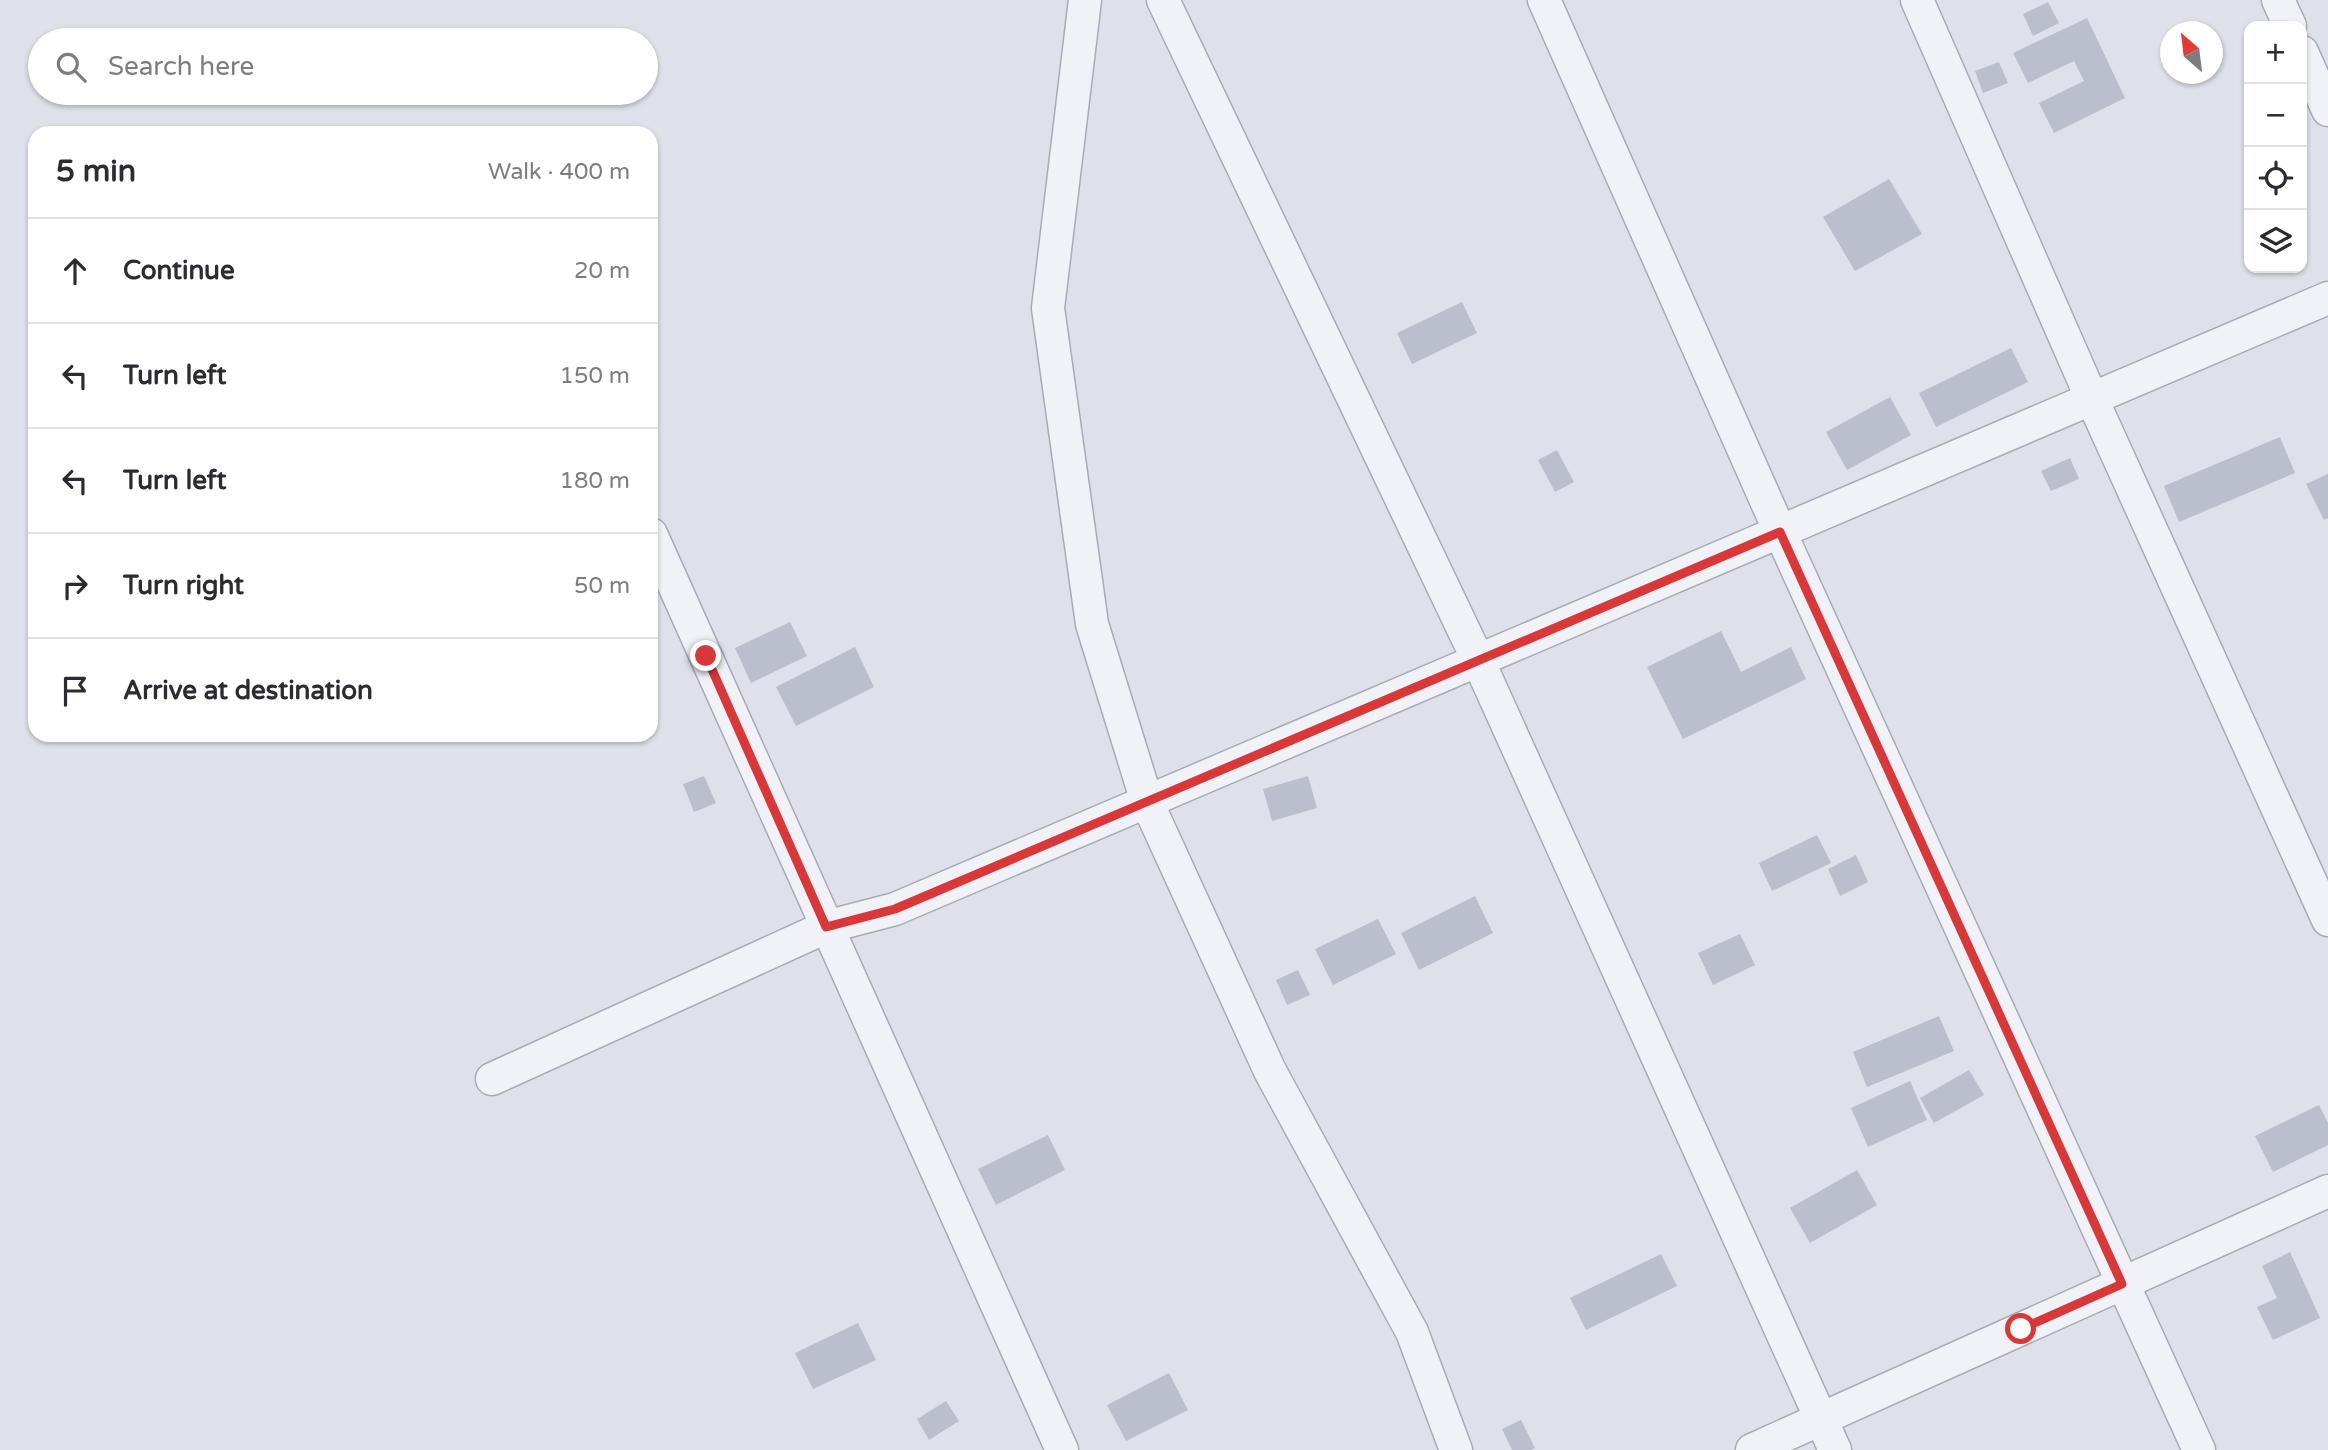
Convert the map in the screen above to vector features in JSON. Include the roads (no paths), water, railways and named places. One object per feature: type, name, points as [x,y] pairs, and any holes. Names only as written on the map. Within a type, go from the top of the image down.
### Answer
[{"type":"street","points":[[1085,0],[1048,308],[1092,624],[1147,802],[1270,1071],[1412,1332],[1456,1450]]},
{"type":"street","points":[[1163,0],[1478,660],[1819,1420],[1835,1450]]},
{"type":"street","points":[[1544,0],[1780,532],[2199,1450]]},
{"type":"street","points":[[1917,0],[2092,399],[2328,919]]},
{"type":"street","points":[[2278,0],[2288,21]]},
{"type":"street","points":[[2307,63],[2328,110]]},
{"type":"street","points":[[492,1079],[826,927],[895,909],[2328,298]]},
{"type":"street","points":[[658,550],[1062,1450]]},
{"type":"street","points":[[1752,1450],[2328,1191]]}]
